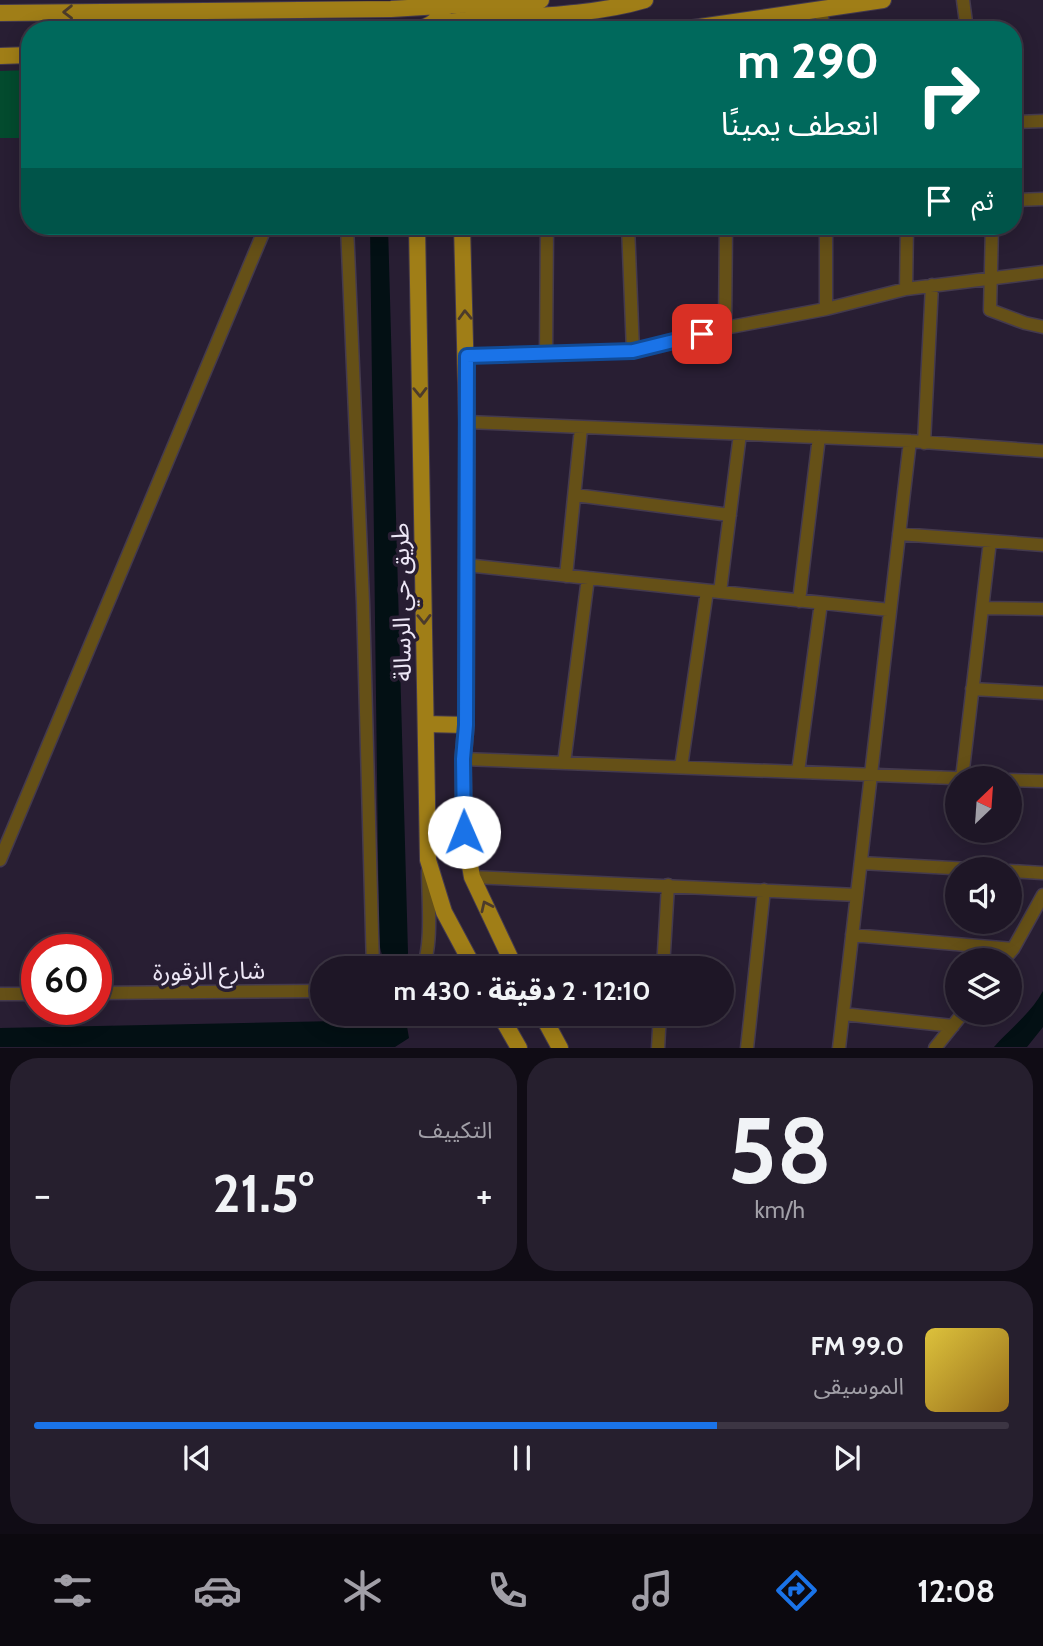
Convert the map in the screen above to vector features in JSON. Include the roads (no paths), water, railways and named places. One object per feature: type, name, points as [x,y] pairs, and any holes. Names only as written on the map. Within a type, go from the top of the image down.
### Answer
[{"type":"main road","points":[[438,21],[456,14],[541,0]]},
{"type":"main road","points":[[456,14],[592,11],[645,0]]},
{"type":"main road","points":[[744,21],[883,0]]},
{"type":"main road","points":[[0,13],[412,4],[434,21]]},
{"type":"main road","points":[[0,56],[21,55]]},
{"type":"main road","name":"طريق حي الرسالة","points":[[417,235],[428,860],[444,912],[468,956]]},
{"type":"main road","points":[[461,235],[467,356],[464,832],[472,877],[510,956]]},
{"type":"main road","points":[[426,724],[466,725]]},
{"type":"main road","points":[[506,1026],[519,1048]]},
{"type":"main road","points":[[548,1026],[560,1048]]},
{"type":"street","points":[[963,0],[966,21]]},
{"type":"street","points":[[822,10],[822,21]]},
{"type":"street","points":[[1022,122],[1043,121]]},
{"type":"street","points":[[1022,200],[1043,199]]},
{"type":"street","points":[[0,860],[262,235]]},
{"type":"street","points":[[347,235],[363,602],[373,956]]},
{"type":"street","points":[[546,354],[547,235]]},
{"type":"street","points":[[628,235],[633,351]]},
{"type":"street","points":[[725,328],[726,235]]},
{"type":"street","points":[[826,235],[826,309]]},
{"type":"street","points":[[906,289],[907,235]]},
{"type":"street","points":[[992,235],[990,310],[1043,327]]},
{"type":"street","points":[[467,356],[633,351],[906,289],[1043,272]]},
{"type":"street","points":[[924,443],[932,285]]},
{"type":"street","points":[[467,422],[910,441],[1043,451]]},
{"type":"street","points":[[566,576],[582,428]]},
{"type":"street","points":[[681,767],[730,515],[740,434]]},
{"type":"street","points":[[799,601],[819,437]]},
{"type":"street","points":[[839,1048],[910,441]]},
{"type":"street","points":[[575,495],[730,515]]},
{"type":"street","points":[[899,534],[1043,545]]},
{"type":"street","points":[[963,766],[990,541]]},
{"type":"street","points":[[466,565],[890,610]]},
{"type":"street","points":[[564,763],[588,578]]},
{"type":"street","points":[[798,772],[821,603]]},
{"type":"street","points":[[982,608],[1043,609]]},
{"type":"street","points":[[972,690],[1043,693]]},
{"type":"street","points":[[463,759],[945,777]]},
{"type":"street","points":[[1022,780],[1043,781]]},
{"type":"street","points":[[426,956],[429,943],[428,860]]},
{"type":"street","points":[[861,863],[945,868]]},
{"type":"street","points":[[1022,872],[1043,873]]},
{"type":"street","points":[[472,877],[857,895]]},
{"type":"street","points":[[664,956],[668,885]]},
{"type":"street","points":[[747,1048],[764,890]]},
{"type":"street","points":[[852,935],[1013,948],[1043,895]]},
{"type":"street","name":"شارع الزقورة","points":[[112,993],[310,991]]},
{"type":"street","points":[[0,994],[21,994]]},
{"type":"street","points":[[843,1014],[953,1026]]},
{"type":"street","points":[[658,1048],[659,1026]]},
{"type":"street","points":[[934,1048],[953,1026]]}]
